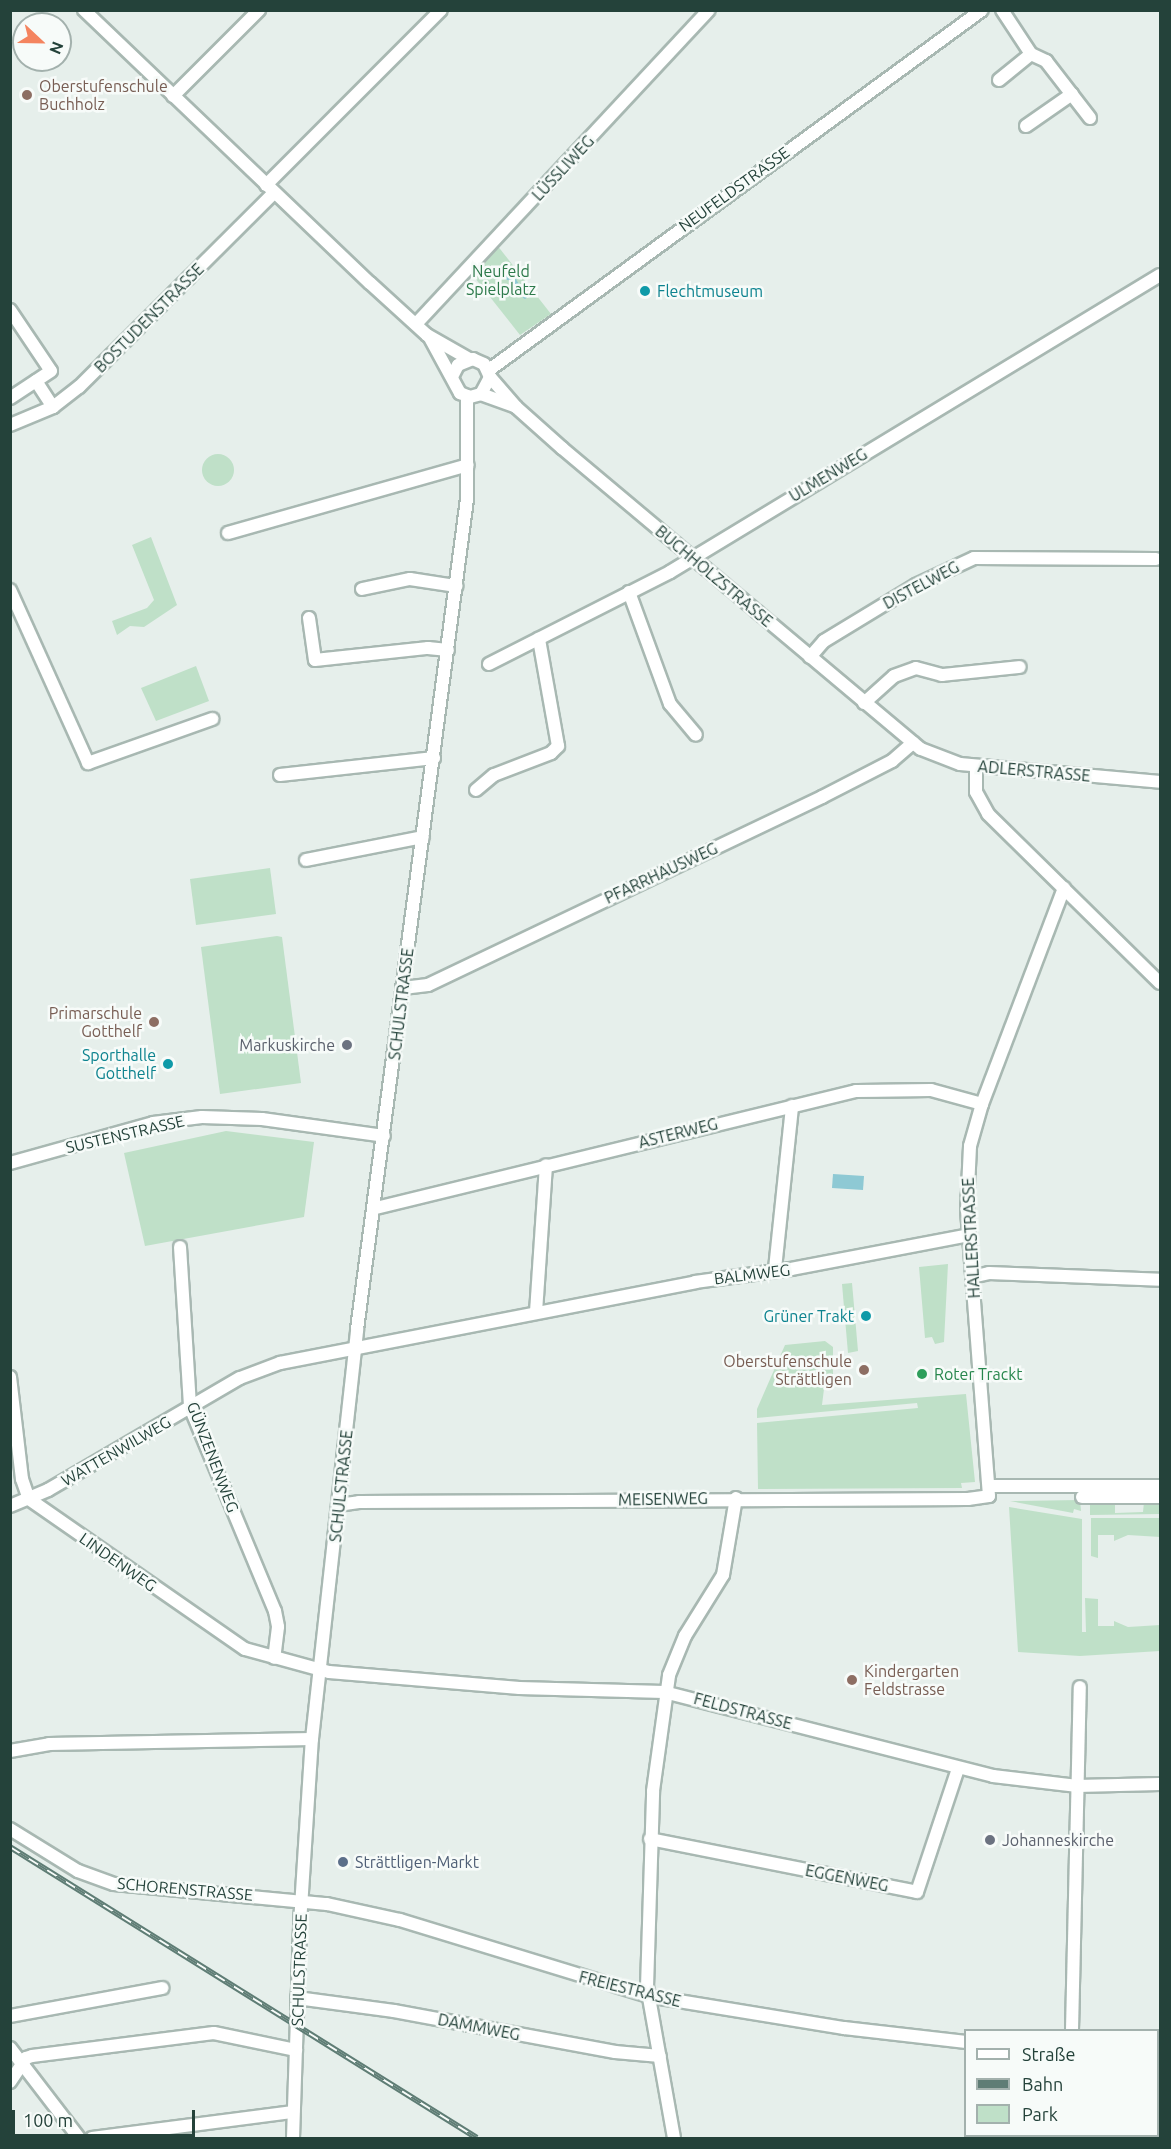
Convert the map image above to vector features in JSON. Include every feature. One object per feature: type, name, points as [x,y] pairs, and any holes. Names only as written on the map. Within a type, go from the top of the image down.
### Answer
[{"type":"street","points":[[84,10],[270,189],[428,335],[469,359],[481,361],[490,374],[481,394],[466,396],[455,387],[452,377],[428,335]]},
{"type":"street","points":[[173,96],[259,10]]},
{"type":"street","name":"BOSTUDENSTRASSE","points":[[10,425],[52,407],[79,387],[441,10]]},
{"type":"street","name":"LÜSSLIWEG","points":[[416,324],[709,10]]},
{"type":"street","name":"NEUFELDSTRASSE","points":[[490,374],[982,10]]},
{"type":"street","points":[[1002,10],[1031,54],[1046,61],[1090,118]]},
{"type":"street","points":[[999,80],[1031,54]]},
{"type":"street","points":[[1026,126],[1072,94]]},
{"type":"street","name":"ULMENWEG","points":[[489,664],[629,592],[691,557],[1161,275]]},
{"type":"street","points":[[10,310],[51,371],[10,398]]},
{"type":"street","points":[[452,377],[458,365],[469,359]]},
{"type":"street","name":"BUCHHOLZSTRASSE","points":[[490,374],[516,407],[913,744]]},
{"type":"street","points":[[36,381],[52,407]]},
{"type":"street","name":"BUCHHOLZSTRASSE","points":[[481,394],[516,407]]},
{"type":"street","name":"SCHULSTRASSE","points":[[293,2139],[297,1998],[312,1739],[355,1349],[376,1208],[434,758],[443,650],[456,586],[468,465],[466,396]]},
{"type":"street","points":[[228,534],[468,465]]},
{"type":"street","name":"DISTELWEG","points":[[810,657],[824,641],[916,585],[974,558],[1156,559]]},
{"type":"street","points":[[362,588],[410,579],[456,586]]},
{"type":"street","points":[[10,590],[88,763],[212,719]]},
{"type":"street","points":[[629,592],[670,704],[696,735]]},
{"type":"street","points":[[309,618],[315,660],[412,649],[443,650]]},
{"type":"street","points":[[476,790],[494,775],[551,753],[558,746],[539,639]]},
{"type":"street","points":[[309,668],[421,656],[443,650]]},
{"type":"street","points":[[864,703],[889,680],[916,668],[942,675],[1020,667]]},
{"type":"street","name":"ADLERSTRASSE","points":[[913,744],[937,758],[976,766],[1161,782]]},
{"type":"street","name":"PFARRHAUSWEG","points":[[403,988],[428,985],[822,797],[892,761],[913,744]]},
{"type":"street","points":[[280,775],[434,758]]},
{"type":"street","points":[[976,766],[974,785],[983,808],[1161,982]]},
{"type":"street","points":[[306,860],[423,837]]},
{"type":"street","name":"HALLERSTRASSE","points":[[989,1491],[969,1235],[970,1154],[982,1104],[1064,888]]},
{"type":"street","name":"ASTERWEG","points":[[376,1208],[792,1106],[887,1088],[931,1090],[982,1104]]},
{"type":"street","points":[[775,1269],[792,1106]]},
{"type":"street","name":"SUSTENSTRASSE","points":[[10,1163],[153,1124],[202,1117],[262,1119],[384,1136]]},
{"type":"street","points":[[536,1312],[546,1165]]},
{"type":"street","name":"BALMWEG","points":[[355,1349],[536,1312],[969,1235]]},
{"type":"street","name":"GÜNZENENWEG","points":[[180,1247],[190,1407],[275,1611],[274,1658]]},
{"type":"street","points":[[972,1277],[989,1273],[1161,1280]]},
{"type":"street","name":"WATTENWILWEG","points":[[10,1506],[29,1499],[256,1370],[355,1349]]},
{"type":"street","points":[[10,1377],[22,1479],[29,1499]]},
{"type":"street","name":"MEISENWEG","points":[[338,1505],[364,1502],[736,1498],[968,1499],[989,1491],[1161,1486]]},
{"type":"street","points":[[1082,1497],[1161,1497]]},
{"type":"street","points":[[674,2139],[648,1995],[650,1839],[664,1692],[685,1636],[723,1575],[736,1498]]},
{"type":"street","name":"LINDENWEG","points":[[29,1499],[232,1642],[274,1658],[320,1671]]},
{"type":"street","name":"FELDSTRASSE","points":[[320,1671],[519,1688],[664,1692],[702,1699],[958,1768],[1077,1786],[1161,1784]]},
{"type":"street","points":[[1072,2029],[1080,1687]]},
{"type":"street","points":[[10,1751],[49,1744],[312,1739]]},
{"type":"street","name":"EGGENWEG","points":[[650,1839],[917,1892],[958,1768]]},
{"type":"street","name":"SCHORENSTRASSE","points":[[10,1829],[78,1871],[114,1884],[302,1900]]},
{"type":"street","name":"FREIESTRASSE","points":[[302,1900],[411,1923],[648,1995],[844,2028],[964,2043]]},
{"type":"street","points":[[10,2016],[162,1988]]},
{"type":"street","name":"DAMMWEG","points":[[297,1998],[394,2011],[615,2052],[660,2056]]},
{"type":"street","points":[[10,2082],[22,2063],[32,2056],[223,2033],[296,2050]]},
{"type":"street","points":[[10,2048],[79,2139]]},
{"type":"street","points":[[92,2139],[293,2112]]},
{"type":"green space","name":"Neufeld Spielplatz","points":[[497,245],[551,314],[520,335],[471,273]]},
{"type":"green space","points":[[218,454],[229,459],[234,470],[229,481],[218,486],[207,481],[202,470],[207,459]]},
{"type":"green space","points":[[151,537],[177,605],[144,627],[130,626],[117,635],[112,621],[147,608],[154,600],[132,545]]},
{"type":"green space","points":[[196,666],[209,701],[156,721],[141,688]]},
{"type":"green space","points":[[270,868],[276,914],[196,925],[190,879]]},
{"type":"green space","points":[[282,937],[301,1083],[220,1094],[201,947]]},
{"type":"green space","points":[[226,1131],[314,1142],[304,1217],[145,1246],[124,1153]]},
{"type":"green space","points":[[948,1264],[944,1342],[935,1344],[932,1337],[925,1338],[919,1267]]},
{"type":"green space","points":[[852,1283],[858,1351],[848,1353],[842,1284]]},
{"type":"green space","points":[[825,1341],[833,1347],[833,1388],[824,1389],[822,1405],[966,1394],[975,1482],[961,1483],[962,1488],[758,1489],[757,1423],[918,1408],[917,1403],[757,1418],[757,1409],[785,1345]]},
{"type":"green space","points":[[1080,1500],[1081,1511],[1074,1509],[1073,1513],[1010,1501]]},
{"type":"green space","points":[[1144,1502],[1160,1502],[1160,1514],[1090,1515],[1090,1504],[1115,1503],[1115,1513],[1143,1512]]},
{"type":"green space","points":[[1009,1507],[1082,1519],[1082,1632],[1086,1632],[1085,1598],[1098,1599],[1098,1626],[1114,1626],[1114,1621],[1128,1627],[1160,1625],[1160,1651],[1080,1656],[1018,1652]]},
{"type":"green space","points":[[1091,1518],[1160,1518],[1160,1537],[1128,1535],[1114,1541],[1114,1535],[1098,1535],[1098,1558],[1091,1556]]},
{"type":"water","points":[[833,1174],[864,1176],[863,1190],[832,1188]]},
{"type":"waterway","points":[[502,276],[514,280],[525,297]]},
{"type":"railway","points":[[10,1847],[477,2138]]},
{"type":"place","name":"Oberstufenschule Buchholz","points":[[27,95]]},
{"type":"place","name":"Flechtmuseum","points":[[645,291]]},
{"type":"place","name":"Primarschule Gotthelf","points":[[154,1022]]},
{"type":"place","name":"Markuskirche","points":[[347,1045]]},
{"type":"place","name":"Sporthalle Gotthelf","points":[[168,1064]]},
{"type":"place","name":"Grüner Trakt","points":[[866,1316]]},
{"type":"place","name":"Oberstufenschule Strättligen","points":[[864,1370]]},
{"type":"place","name":"Roter Trackt","points":[[922,1374]]},
{"type":"place","name":"Kindergarten Feldstrasse","points":[[852,1680]]},
{"type":"place","name":"Johanneskirche","points":[[990,1840]]},
{"type":"place","name":"Strättligen-Markt","points":[[343,1862]]}]
